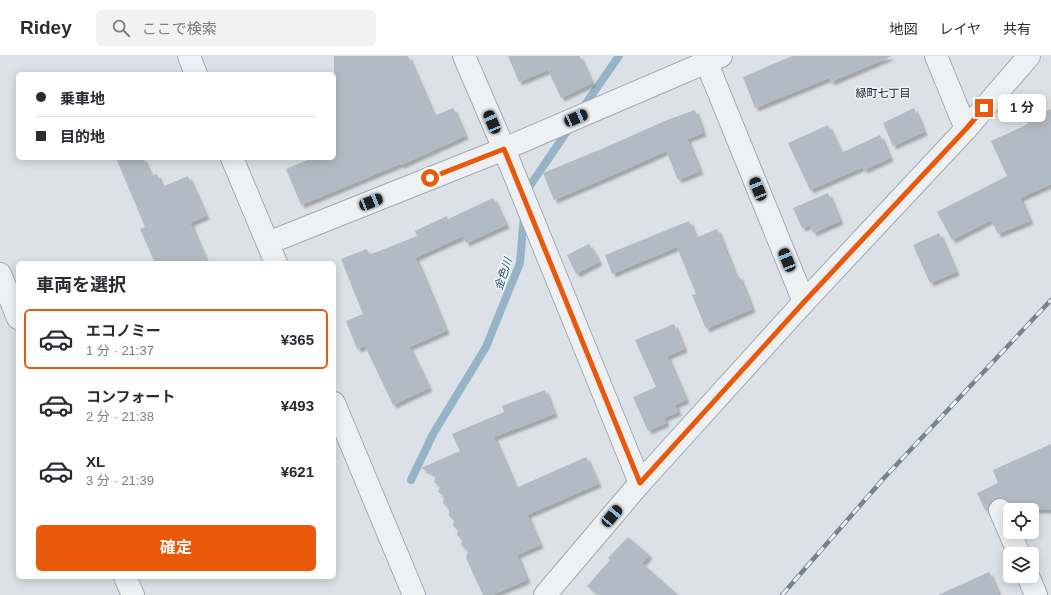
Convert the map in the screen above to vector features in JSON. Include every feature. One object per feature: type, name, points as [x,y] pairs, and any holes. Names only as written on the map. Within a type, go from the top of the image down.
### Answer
[{"type":"street","points":[[189,56],[195,72]]},
{"type":"street","points":[[464,56],[504,149],[640,483]]},
{"type":"street","points":[[936,56],[966,129]]},
{"type":"street","points":[[545,595],[640,483],[804,302],[966,129],[1029,56]]},
{"type":"street","points":[[233,160],[272,253],[710,58],[804,302]]},
{"type":"street","points":[[0,274],[16,313]]},
{"type":"street","points":[[336,408],[414,595]]},
{"type":"street","points":[[1000,510],[1016,547]]},
{"type":"street","points":[[126,579],[132,595]]},
{"type":"street","points":[[1031,583],[1036,595]]},
{"type":"building","points":[[334,56],[408,56],[434,116],[453,108],[465,136],[401,165],[400,164],[301,205],[286,169],[307,160],[336,160],[336,72],[334,72]]},
{"type":"building","points":[[508,56],[580,56],[592,83],[561,98],[548,70],[519,82]]},
{"type":"building","points":[[792,56],[892,56],[831,82],[829,78],[755,108],[743,77]]},
{"type":"building","points":[[914,108],[924,132],[893,146],[883,123]]},
{"type":"building","points":[[1051,109],[1051,184],[1020,198],[1030,221],[998,234],[991,220],[952,240],[937,212],[1007,176],[991,141],[1028,124],[1027,120]]},
{"type":"building","points":[[695,110],[703,133],[687,139],[700,171],[678,180],[666,151],[554,200],[543,173],[667,120]]},
{"type":"building","points":[[828,125],[841,153],[880,135],[890,158],[864,170],[863,167],[810,190],[788,143]]},
{"type":"building","points":[[117,160],[144,160],[151,176],[157,174],[162,187],[188,176],[206,216],[190,223],[206,261],[154,261],[140,229],[145,227]]},
{"type":"building","points":[[828,193],[840,221],[813,233],[810,225],[802,228],[793,208]]},
{"type":"building","points":[[493,198],[506,225],[466,243],[463,236],[415,258],[446,331],[409,347],[429,388],[393,405],[365,346],[357,349],[346,321],[363,314],[341,259],[367,249],[369,255],[417,236],[415,231],[447,216],[448,219]]},
{"type":"building","points":[[689,221],[696,238],[717,229],[736,277],[739,276],[752,309],[706,329],[692,295],[696,294],[677,247],[612,274],[605,255]]},
{"type":"building","points":[[939,233],[956,272],[930,283],[913,245]]},
{"type":"building","points":[[589,244],[599,262],[576,274],[567,255]]},
{"type":"building","points":[[674,324],[684,349],[667,356],[686,400],[675,405],[678,412],[664,418],[666,423],[648,431],[633,397],[656,387],[635,340]]},
{"type":"building","points":[[545,390],[554,414],[494,437],[516,488],[586,457],[598,484],[527,515],[540,545],[517,555],[527,580],[492,595],[483,595],[466,558],[468,551],[461,545],[462,540],[457,535],[458,530],[453,526],[454,520],[449,516],[449,509],[443,503],[444,496],[438,492],[440,487],[434,482],[436,475],[421,468],[460,451],[452,434],[504,412],[502,406]]},
{"type":"building","points":[[1051,444],[1051,510],[1039,510],[1039,503],[1010,503],[1008,500],[995,498],[990,502],[988,510],[985,510],[977,493],[998,483],[993,470]]},
{"type":"building","points":[[628,537],[649,555],[642,563],[678,595],[598,595],[587,586],[610,560],[608,558]]},
{"type":"building","points":[[989,572],[999,595],[938,595]]},
{"type":"waterway","name":"金色川","points":[[582,109],[619,56]]},
{"type":"waterway","name":"金色川","points":[[526,194],[527,190],[570,127]]},
{"type":"waterway","name":"金色川","points":[[411,480],[433,434],[486,347],[520,263],[524,215]]},
{"type":"railway","points":[[782,595],[884,478],[1051,300]]},
{"type":"district","name":"緑町七丁目","points":[[883,93]]},
{"type":"route","points":[[430,178],[504,149],[640,483],[804,302],[984,108]]}]
